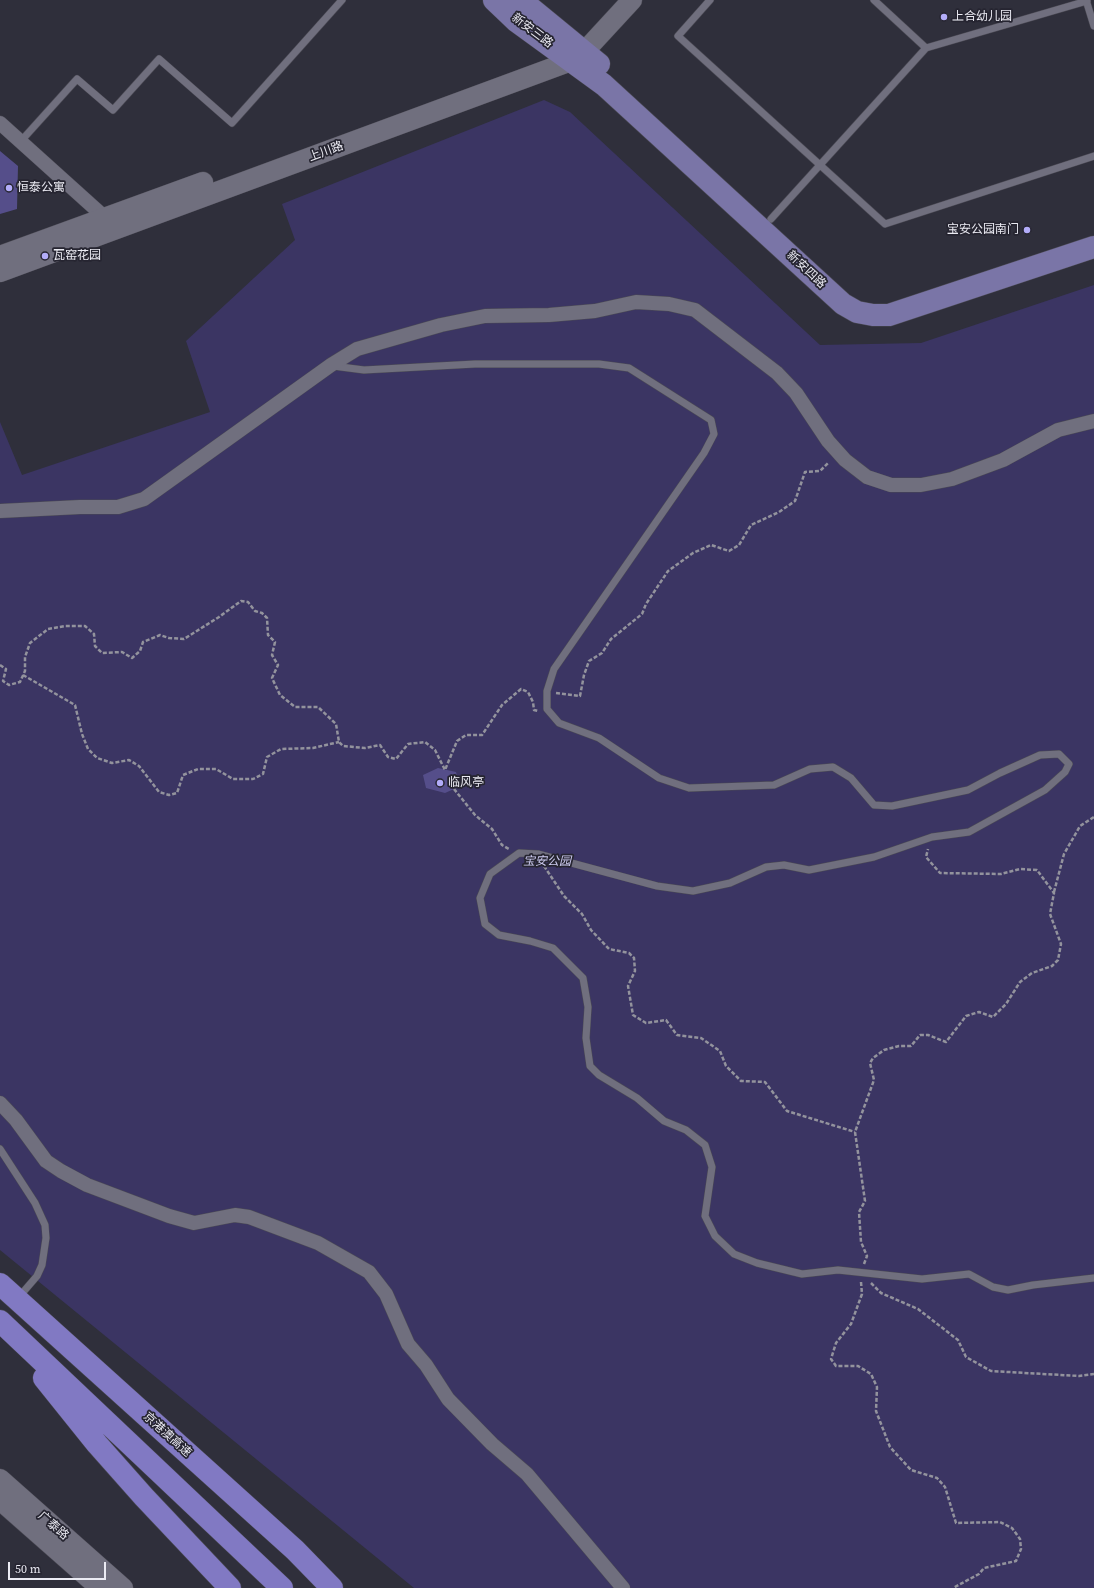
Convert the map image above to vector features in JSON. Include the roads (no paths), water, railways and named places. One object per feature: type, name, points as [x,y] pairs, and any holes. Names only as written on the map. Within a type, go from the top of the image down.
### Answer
[{"type":"highway","name":"京港澳高速","points":[[0,1284],[295,1550],[332,1588]]},
{"type":"highway","points":[[0,1321],[97,1444],[144,1497],[230,1588]]},
{"type":"highway","points":[[0,1321],[282,1588]]},
{"type":"highway","points":[[295,1550],[340,1588]]},
{"type":"main road","name":"新安三路","points":[[494,0],[516,21],[573,51]]},
{"type":"main road","name":"新安三路","points":[[520,0],[573,51]]},
{"type":"main road","name":"上川路","points":[[573,51],[613,0]]},
{"type":"main road","name":"上川路","points":[[0,272],[111,223],[573,51],[632,0]]},
{"type":"main road","name":"新安四路","points":[[573,51],[613,75],[850,291],[861,298],[872,301],[885,300],[1094,231]]},
{"type":"main road","name":"新安四路","points":[[573,51],[604,85],[843,304],[857,312],[873,315],[889,315],[1094,247]]},
{"type":"main road","name":"上川路","points":[[0,256],[111,223]]},
{"type":"main road","name":"广泰路","points":[[0,1479],[123,1588]]},
{"type":"main road","name":"广泰路","points":[[0,1500],[100,1588]]},
{"type":"street","points":[[0,123],[111,223]]},
{"type":"street","points":[[0,511],[80,507],[118,507],[144,499],[331,365],[357,349],[440,325],[485,316],[549,315],[595,311],[636,302],[669,304],[695,310],[777,373],[796,393],[828,441],[845,460],[867,477],[891,485],[921,485],[952,479],[1003,460],[1058,430],[1094,422]]},
{"type":"street","points":[[0,1103],[16,1120],[46,1161],[61,1171],[87,1184],[169,1216],[194,1223],[235,1215],[249,1217],[318,1243],[369,1272],[386,1294],[408,1344],[426,1365],[448,1399],[492,1444],[527,1474],[623,1588]]},
{"type":"lane","points":[[21,141],[77,79],[112,110],[159,59],[232,124],[342,0]]},
{"type":"lane","points":[[710,0],[678,36],[885,224],[1094,156]]},
{"type":"lane","points":[[874,0],[926,48]]},
{"type":"lane","points":[[771,219],[926,48],[1087,0],[1094,26]]},
{"type":"lane","points":[[331,365],[364,370],[475,364],[599,364],[629,368],[711,420],[714,434],[704,453],[554,669],[547,691],[547,709],[559,723],[599,738],[660,778],[689,788],[774,785],[810,769],[833,767],[851,778],[874,805],[892,806],[968,790],[1000,773],[1040,755],[1059,754],[1069,764],[1065,772],[1045,790],[969,832],[932,837],[874,857],[809,870],[784,866],[766,867],[730,883],[693,891],[657,886],[538,854],[519,853],[490,874],[480,898],[485,924],[499,935],[530,941],[553,948],[583,978],[588,1007],[586,1038],[590,1066],[599,1074],[637,1098],[664,1121],[686,1130],[704,1144],[712,1167],[705,1216],[715,1236],[734,1254],[757,1263],[802,1274],[838,1270],[922,1279],[969,1274],[993,1287],[1008,1290],[1033,1285],[1094,1278]]},
{"type":"lane","points":[[0,1149],[35,1203],[45,1225],[46,1238],[42,1265],[37,1276],[17,1300]]},
{"type":"place","name":"上合幼儿园","points":[[944,17]]},
{"type":"place","name":"恒泰公寓","points":[[9,188]]},
{"type":"place","name":"宝安公园南门","points":[[1027,230]]},
{"type":"place","name":"瓦窑花园","points":[[45,256]]},
{"type":"place","name":"临风亭","points":[[440,783]]},
{"type":"park label","name":"宝安公园","points":[[547,862]]}]
